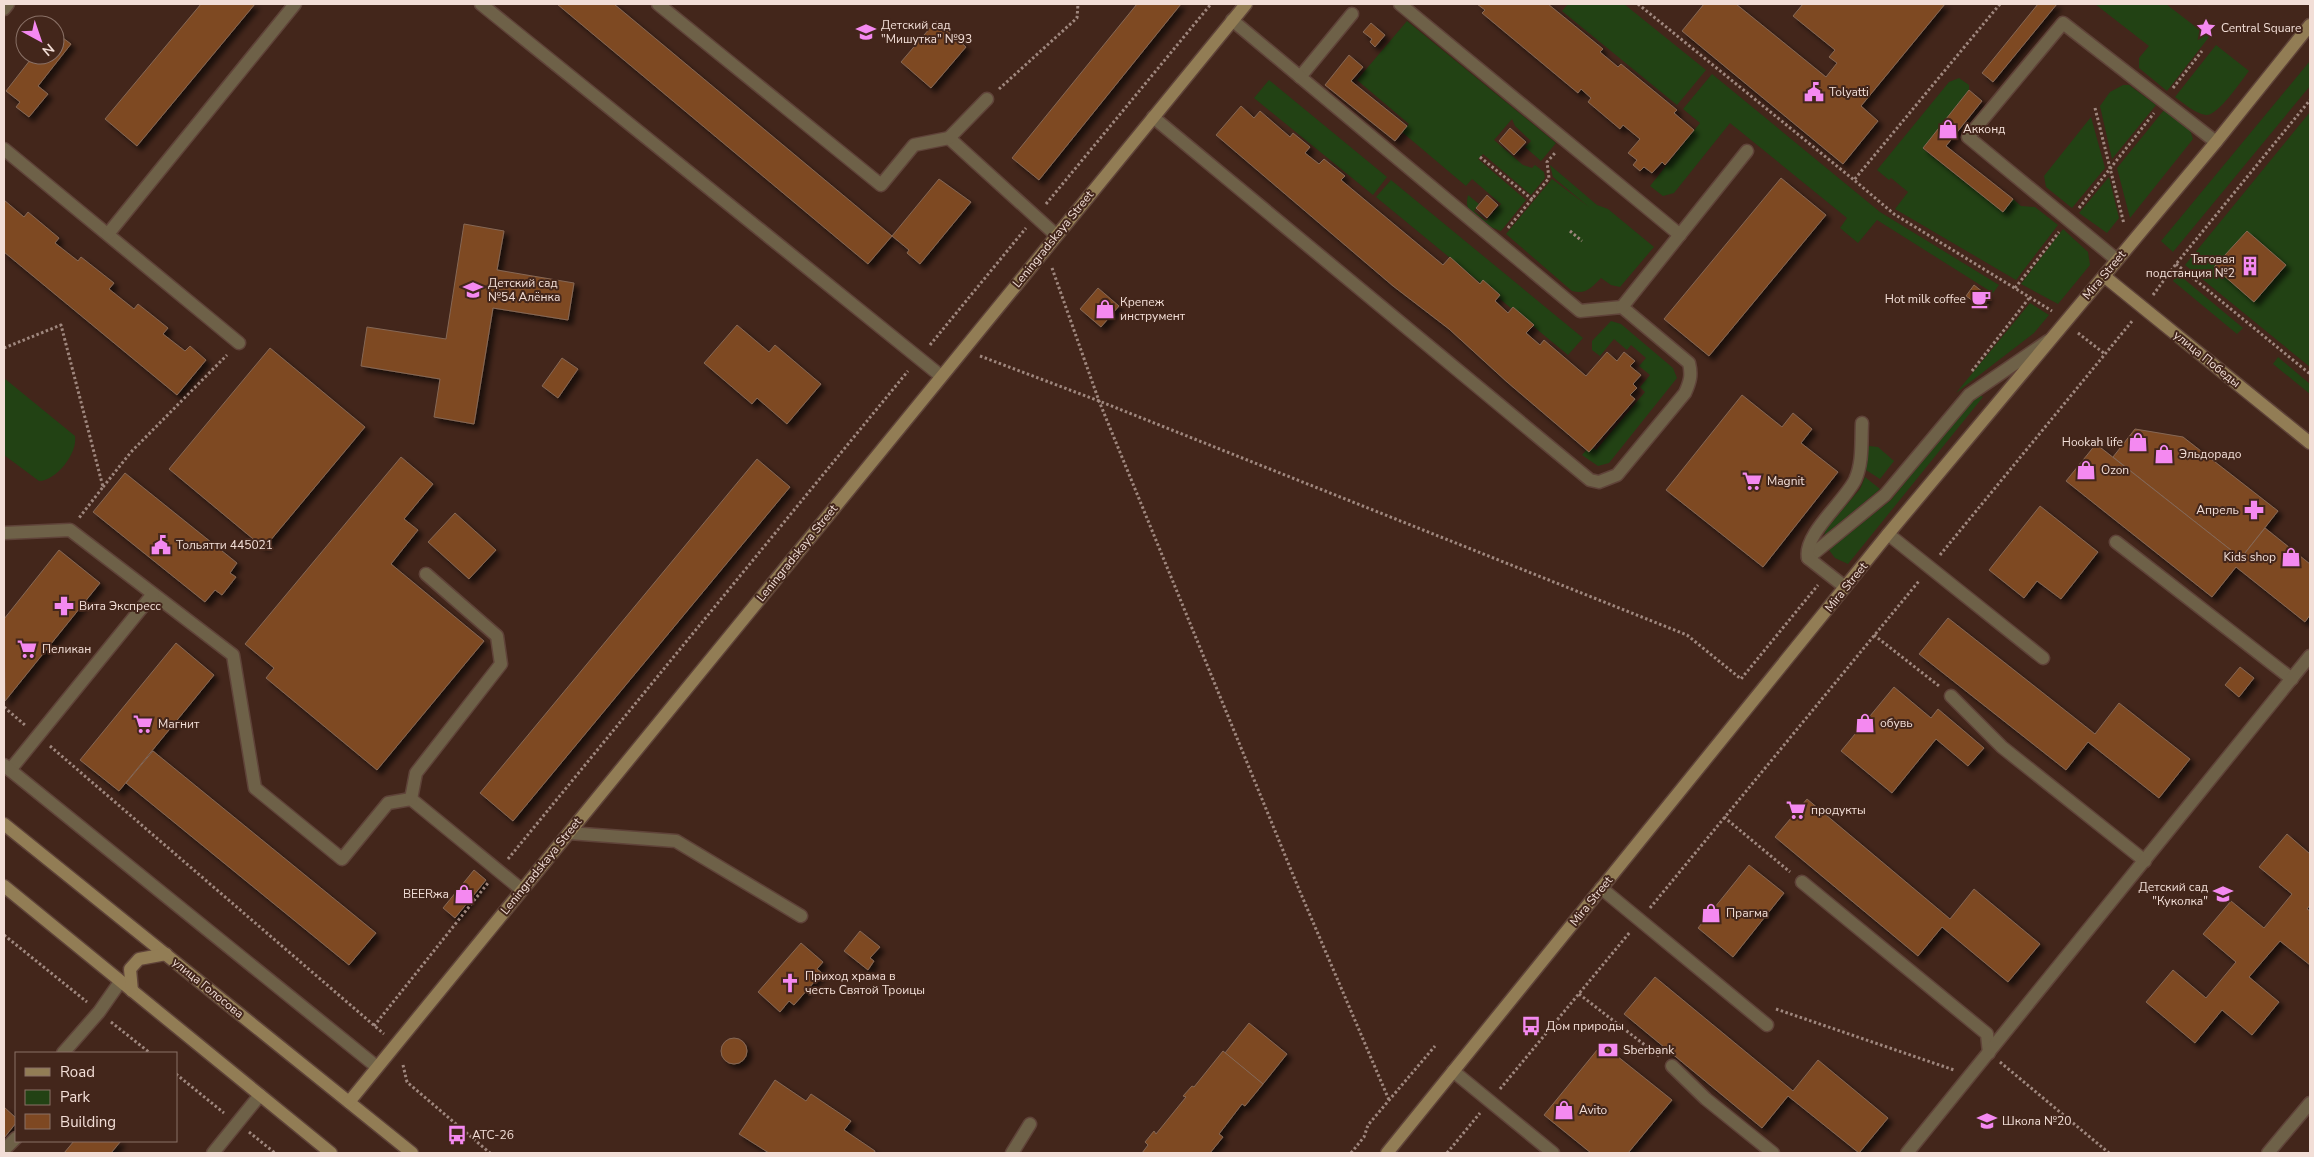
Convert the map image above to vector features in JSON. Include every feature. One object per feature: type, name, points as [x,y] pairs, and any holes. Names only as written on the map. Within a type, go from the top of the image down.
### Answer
[{"type":"main road","name":"Leningradskaya Street","points":[[350,1102],[1246,4]]},
{"type":"main road","name":"Mira Street","points":[[1387,1153],[1888,534],[2216,142],[2310,25]]},
{"type":"main road","name":"улица Победы","points":[[2104,276],[2310,443]]},
{"type":"main road","name":"улица Голосова","points":[[4,824],[412,1153]]},
{"type":"main road","points":[[4,886],[331,1153]]},
{"type":"main road","points":[[132,991],[130,969],[139,959],[166,954]]},
{"type":"street","points":[[4,9],[8,4]]},
{"type":"street","points":[[108,234],[295,4]]},
{"type":"street","points":[[481,4],[941,376]]},
{"type":"street","points":[[658,4],[881,184],[914,144],[949,138],[987,99]]},
{"type":"street","points":[[1400,4],[1680,235]]},
{"type":"street","points":[[1300,77],[1352,14]]},
{"type":"street","points":[[1232,20],[1580,311],[1622,306],[1747,151]]},
{"type":"street","points":[[2117,260],[1968,137],[2063,23],[2216,142]]},
{"type":"street","points":[[1153,116],[1590,480],[1599,482],[1617,475],[1686,393],[1690,382],[1689,363],[1622,306]]},
{"type":"street","points":[[949,138],[1056,235]]},
{"type":"street","points":[[4,149],[239,343]]},
{"type":"street","points":[[1808,558],[1885,495],[1969,395],[2052,338]]},
{"type":"street","points":[[1845,587],[1808,558],[1806,551],[1810,540],[1844,497],[1855,479],[1861,456],[1862,423]]},
{"type":"street","points":[[4,533],[70,530],[233,655],[255,788],[342,859],[388,803],[411,799],[522,890]]},
{"type":"street","points":[[1888,534],[2043,658]]},
{"type":"street","points":[[2116,542],[2292,679]]},
{"type":"street","points":[[411,799],[416,773],[501,664],[497,636],[426,574]]},
{"type":"street","points":[[153,594],[38,735],[7,767],[377,1067]]},
{"type":"street","points":[[1907,1153],[2310,656]]},
{"type":"street","points":[[1951,696],[2002,747],[2144,861]]},
{"type":"street","points":[[569,833],[676,841],[801,916]]},
{"type":"street","points":[[1802,882],[1987,1034],[1989,1053]]},
{"type":"street","points":[[1601,888],[1767,1025]]},
{"type":"street","points":[[64,1052],[99,1012],[120,982]]},
{"type":"street","points":[[1672,1066],[1706,1099],[1773,1153]]},
{"type":"street","points":[[1453,1071],[1553,1153]]},
{"type":"street","points":[[213,1153],[260,1095]]},
{"type":"street","points":[[2270,1152],[2310,1103]]},
{"type":"street","points":[[1012,1153],[1030,1124]]},
{"type":"street","points":[[4,1150],[15,1139]]},
{"type":"path","points":[[987,99],[1077,18],[1078,4]]},
{"type":"path","points":[[374,1026],[498,871],[1210,4]]},
{"type":"path","points":[[1638,4],[1894,214],[2046,306],[2105,354]]},
{"type":"path","points":[[1854,180],[2000,4]]},
{"type":"path","points":[[2015,288],[2202,52]]},
{"type":"path","points":[[1447,1153],[2144,308],[2176,264],[2310,100]]},
{"type":"path","points":[[2095,108],[2124,224]]},
{"type":"path","points":[[1497,242],[1549,178],[1547,162],[1565,141]]},
{"type":"path","points":[[1480,157],[1533,200]]},
{"type":"path","points":[[1570,231],[1582,241]]},
{"type":"path","points":[[2176,264],[2310,374]]},
{"type":"path","points":[[1052,268],[1099,401],[1298,887],[1389,1100]]},
{"type":"path","points":[[4,348],[61,324],[103,487]]},
{"type":"path","points":[[70,530],[131,452],[239,343]]},
{"type":"path","points":[[963,350],[1099,401],[1687,635],[1741,679],[1827,573]]},
{"type":"path","points":[[1874,635],[1951,696]]},
{"type":"path","points":[[4,707],[374,1026],[409,1053],[402,1067],[407,1082],[490,1153]]},
{"type":"path","points":[[1724,817],[1802,882]]},
{"type":"path","points":[[4,935],[149,1052]]},
{"type":"path","points":[[1579,994],[1672,1066]]},
{"type":"path","points":[[1775,1008],[1971,1076]]},
{"type":"path","points":[[1351,1153],[1364,1137],[1368,1125],[1435,1046]]},
{"type":"path","points":[[1989,1053],[2109,1153]]},
{"type":"green space","points":[[1568,4],[1624,4],[1706,70],[1677,105],[1562,11]]},
{"type":"green space","points":[[2095,4],[2166,4],[2209,37],[2167,91],[2139,68],[2139,58],[2149,46]]},
{"type":"green space","points":[[1407,21],[1556,143],[1541,161],[1525,147],[1531,141],[1515,126],[1512,119],[1494,140],[1523,165],[1532,168],[1535,165],[1544,172],[1545,178],[1531,195],[1483,154],[1478,159],[1526,200],[1501,231],[1482,223],[1471,214],[1467,203],[1468,195],[1479,204],[1474,211],[1486,221],[1501,204],[1472,179],[1466,186],[1402,132],[1409,124],[1357,80]]},
{"type":"green space","points":[[2216,45],[2249,71],[2223,104],[2211,114],[2206,115],[2194,110],[2175,97]]},
{"type":"green space","points":[[2310,61],[2310,86],[2173,252],[2161,241]]},
{"type":"green space","points":[[1712,74],[1880,212],[1999,285],[1993,293],[1877,220],[1858,243],[1840,228],[1847,218],[1730,123],[1674,193],[1663,196],[1650,186],[1700,123],[1683,109]]},
{"type":"green space","points":[[1959,78],[1969,85],[1969,90],[1923,149],[2002,211],[2013,199],[2021,206],[2035,207],[2058,225],[2016,280],[1895,209],[1908,192],[1891,178],[1889,180],[1877,170],[1949,82]]},
{"type":"green space","points":[[1269,80],[1387,177],[1373,195],[1254,98]]},
{"type":"green space","points":[[2123,85],[2129,85],[2156,105],[2112,159],[2100,106],[2110,92]]},
{"type":"green space","points":[[2164,110],[2190,130],[2193,139],[2130,218],[2117,168]]},
{"type":"green space","points":[[2310,112],[2310,367],[2185,265]]},
{"type":"green space","points":[[2091,117],[2105,168],[2072,208],[2046,187],[2044,176]]},
{"type":"green space","points":[[1550,165],[1597,205],[1608,209],[1654,247],[1620,287],[1611,285],[1601,278],[1585,291],[1572,291],[1506,234],[1552,179],[1589,207],[1553,177]]},
{"type":"green space","points":[[2109,177],[2119,218],[2107,233],[2079,213]]},
{"type":"green space","points":[[1391,180],[1583,338],[1568,355],[1376,197]]},
{"type":"green space","points":[[2063,229],[2088,252],[2090,265],[2058,304],[2021,284]]},
{"type":"green space","points":[[2178,274],[2243,328],[2237,334],[2173,281]]},
{"type":"green space","points":[[2030,303],[2049,315],[2034,333],[1956,393]]},
{"type":"green space","points":[[1611,321],[1621,324],[1673,368],[1677,378],[1609,463],[1598,466],[1582,455],[1590,446],[1596,450],[1645,392],[1640,387],[1650,375],[1639,366],[1646,358],[1631,345],[1627,350],[1614,339],[1600,356],[1592,350],[1592,341]]},
{"type":"green space","points":[[2278,357],[2310,384],[2310,394],[2273,364]]},
{"type":"green space","points":[[4,378],[75,436],[75,443],[69,458],[59,471],[46,480],[39,481],[4,455]]},
{"type":"green space","points":[[1980,395],[1983,397],[1848,564],[1835,558],[1829,550],[1891,500],[1966,407]]},
{"type":"green space","points":[[1869,446],[1878,447],[1894,461],[1880,479],[1866,470],[1865,453]]},
{"type":"green space","points":[[1865,477],[1880,489],[1824,536],[1826,529],[1860,489]]},
{"type":"building","points":[[201,4],[255,4],[137,146],[105,119]]},
{"type":"building","points":[[557,4],[614,4],[892,236],[868,264]]},
{"type":"building","points":[[1137,4],[1181,4],[1039,180],[1012,158]]},
{"type":"building","points":[[1477,4],[1548,4],[1603,49],[1600,52],[1618,67],[1621,64],[1677,110],[1674,113],[1694,130],[1665,165],[1662,162],[1652,173],[1644,167],[1640,171],[1633,165],[1637,160],[1628,153],[1640,139],[1623,125],[1620,129],[1588,102],[1591,98],[1581,89],[1578,93],[1482,13],[1485,10]]},
{"type":"building","name":"Tolyatti","points":[[1704,4],[1736,4],[1826,77],[1837,63],[1829,57],[1835,50],[1793,16],[1803,4],[1945,4],[1861,106],[1878,121],[1843,164],[1682,31]]},
{"type":"building","points":[[2038,4],[2057,4],[1993,82],[1982,73]]},
{"type":"building","points":[[936,21],[966,47],[931,88],[901,62]]},
{"type":"building","points":[[1371,23],[1385,35],[1375,47],[1370,42],[1372,39],[1363,32]]},
{"type":"building","points":[[65,40],[71,44],[65,52]]},
{"type":"building","points":[[1349,55],[1363,67],[1351,81],[1407,126],[1395,141],[1325,85]]},
{"type":"building","points":[[26,65],[54,65],[38,86],[48,94],[29,117],[16,107],[20,102],[6,91]]},
{"type":"building","points":[[1969,90],[1982,101],[1946,146],[2013,199],[2003,212],[1923,148]]},
{"type":"building","points":[[1241,106],[1254,118],[1260,111],[1290,137],[1293,133],[1310,147],[1305,153],[1319,164],[1324,159],[1345,176],[1341,180],[1443,265],[1450,257],[1480,284],[1483,280],[1500,295],[1495,301],[1508,313],[1513,307],[1534,325],[1526,333],[1540,345],[1544,340],[1586,376],[1607,352],[1617,361],[1624,352],[1635,361],[1630,366],[1641,375],[1633,384],[1637,388],[1630,395],[1635,399],[1589,452],[1507,382],[1449,329],[1393,286],[1216,135]]},
{"type":"building","points":[[1510,128],[1526,142],[1514,155],[1499,141]]},
{"type":"building","points":[[1781,178],[1826,215],[1709,356],[1664,319]]},
{"type":"building","points":[[939,179],[971,202],[920,264],[907,253],[909,250],[892,236]]},
{"type":"building","points":[[1487,195],[1498,205],[1487,218],[1476,208]]},
{"type":"building","points":[[4,200],[24,217],[28,212],[59,238],[55,243],[78,261],[81,257],[114,283],[109,289],[134,309],[138,304],[168,328],[163,334],[185,351],[190,346],[206,360],[177,395],[4,252]]},
{"type":"building","points":[[464,224],[504,231],[497,270],[574,283],[568,320],[493,308],[474,424],[434,417],[440,379],[361,366],[367,327],[446,339]]},
{"type":"building","name":"Тяговая подстанция №2","points":[[2247,231],[2286,265],[2254,302],[2214,267]]},
{"type":"building","points":[[1974,285],[1988,296],[1980,306],[1966,296]]},
{"type":"building","points":[[1098,288],[1119,306],[1101,327],[1080,309]]},
{"type":"building","points":[[737,325],[769,352],[775,345],[821,384],[787,424],[757,398],[752,404],[704,363]]},
{"type":"building","points":[[270,348],[365,427],[264,548],[169,469]]},
{"type":"building","points":[[562,358],[578,369],[558,398],[542,386]]},
{"type":"building","name":"Magnit","points":[[1742,395],[1782,427],[1793,413],[1812,429],[1801,443],[1838,472],[1763,567],[1666,490]]},
{"type":"building","points":[[2135,429],[2183,437],[2278,511],[2241,558],[2113,457]]},
{"type":"building","points":[[2096,444],[2241,558],[2265,528],[2310,564],[2310,615],[2305,622],[2236,567],[2212,597],[2066,481]]},
{"type":"building","points":[[401,457],[433,484],[404,519],[418,530],[391,564],[484,641],[377,770],[266,678],[274,668],[245,644]]},
{"type":"building","points":[[757,459],[790,487],[513,821],[480,793]]},
{"type":"building","points":[[125,473],[237,563],[230,573],[236,577],[222,595],[215,590],[205,602],[93,512]]},
{"type":"building","points":[[2040,506],[2098,552],[2061,599],[2037,581],[2024,598],[1989,570]]},
{"type":"building","points":[[455,513],[496,550],[469,579],[428,542]]},
{"type":"building","points":[[59,550],[100,583],[5,701],[4,619]]},
{"type":"building","points":[[1948,618],[2095,734],[2119,703],[2190,759],[2159,798],[2088,742],[2066,770],[1919,654]]},
{"type":"building","points":[[176,643],[214,675],[119,791],[80,760]]},
{"type":"building","points":[[2240,667],[2254,678],[2239,697],[2225,685]]},
{"type":"building","points":[[1894,687],[1931,718],[1938,709],[1984,748],[1968,766],[1936,739],[1892,793],[1841,751]]},
{"type":"building","points":[[153,751],[376,933],[349,965],[126,783]]},
{"type":"building","points":[[1807,799],[1950,919],[1974,889],[2040,944],[2008,982],[1942,927],[1918,956],[1775,837]]},
{"type":"building","points":[[2287,834],[2310,854],[2310,905],[2307,909],[2310,911],[2310,965],[2280,941],[2249,977],[2279,1002],[2252,1035],[2222,1010],[2195,1043],[2146,1002],[2173,970],[2206,998],[2236,962],[2203,934],[2231,901],[2264,928],[2292,894],[2259,867]]},
{"type":"building","points":[[1749,865],[1784,893],[1733,957],[1698,928]]},
{"type":"building","name":"BEERжа","points":[[474,870],[486,880],[455,918],[443,908]]},
{"type":"building","points":[[860,931],[880,947],[870,958],[874,961],[868,970],[844,951]]},
{"type":"building","name":"Приход храма в честь Святой Троицы","points":[[801,943],[823,962],[817,969],[822,973],[794,1005],[789,1001],[780,1012],[758,992]]},
{"type":"building","points":[[1655,977],[1793,1091],[1818,1060],[1888,1118],[1859,1153],[1788,1096],[1762,1128],[1624,1014]]},
{"type":"building","points":[[1249,1023],[1287,1054],[1263,1084],[1225,1053]]},
{"type":"building","points":[[734,1038],[743,1042],[747,1051],[743,1060],[734,1064],[725,1060],[721,1051],[725,1042]]},
{"type":"building","points":[[1602,1044],[1672,1100],[1628,1153],[1591,1153],[1544,1115]]},
{"type":"building","points":[[1223,1051],[1263,1084],[1245,1106],[1242,1104],[1219,1134],[1223,1137],[1210,1153],[1142,1153],[1148,1145],[1145,1142],[1154,1131],[1156,1134],[1186,1097],[1183,1096],[1192,1086],[1194,1087]]},
{"type":"building","points":[[775,1080],[806,1101],[811,1094],[851,1121],[844,1130],[875,1151],[874,1153],[769,1153],[739,1134]]},
{"type":"building","points":[[4,1107],[15,1117],[15,1124],[4,1138]]},
{"type":"building","points":[[73,1142],[120,1142],[111,1153],[64,1153]]},
{"type":"place","name":"Central Square","points":[[2206,28]]},
{"type":"place","name":"Детский сад \"Мишутка\" №93","points":[[866,32]]},
{"type":"place","name":"Tolyatti","points":[[1814,92]]},
{"type":"place","name":"Акконд","points":[[1948,129]]},
{"type":"place","name":"Тяговая подстанция №2","points":[[2250,266]]},
{"type":"place","name":"Детский сад №54 Алёнка","points":[[473,290]]},
{"type":"place","name":"Hot milk coffee","points":[[1981,299]]},
{"type":"place","name":"Крепеж инструмент","points":[[1105,309]]},
{"type":"place","name":"Hookah life","points":[[2138,442]]},
{"type":"place","name":"Эльдорадо","points":[[2164,454]]},
{"type":"place","name":"Ozon","points":[[2086,470]]},
{"type":"place","name":"Magnit","points":[[1752,481]]},
{"type":"place","name":"Апрель","points":[[2254,510]]},
{"type":"place","name":"Тольятти 445021","points":[[161,545]]},
{"type":"place","name":"Kids shop","points":[[2291,557]]},
{"type":"place","name":"Вита Экспресс","points":[[64,606]]},
{"type":"place","name":"Пеликан","points":[[27,649]]},
{"type":"place","name":"обувь","points":[[1865,723]]},
{"type":"place","name":"Магнит","points":[[143,724]]},
{"type":"place","name":"продукты","points":[[1796,810]]},
{"type":"place","name":"BEERжа","points":[[464,894]]},
{"type":"place","name":"Детский сад \"Куколка\"","points":[[2223,894]]},
{"type":"place","name":"Прагма","points":[[1711,913]]},
{"type":"place","name":"Приход храма в честь Святой Троицы","points":[[790,983]]},
{"type":"place","name":"Дом природы","points":[[1531,1026]]},
{"type":"place","name":"Sberbank","points":[[1608,1050]]},
{"type":"place","name":"Avito","points":[[1564,1110]]},
{"type":"place","name":"Школа №20","points":[[1987,1121]]},
{"type":"place","name":"АТС-26","points":[[457,1135]]}]
